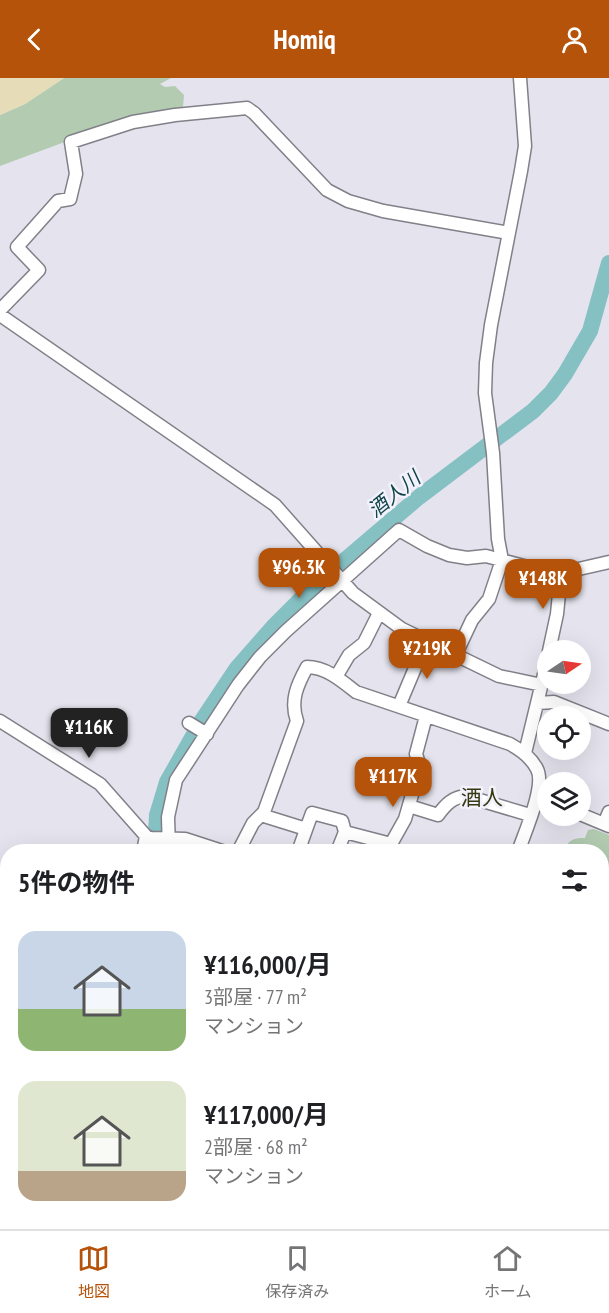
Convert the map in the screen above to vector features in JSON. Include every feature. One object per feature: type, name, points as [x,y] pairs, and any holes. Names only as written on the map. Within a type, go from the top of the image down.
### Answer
[{"type":"street","points":[[455,656],[472,620],[489,599],[502,560],[498,539],[493,453],[485,393],[486,363],[491,325],[525,146],[520,78]]},
{"type":"street","points":[[509,233],[383,211],[348,201],[327,190],[248,108],[175,115],[133,122],[71,142],[76,174],[70,199],[58,201],[17,247],[39,270],[0,313],[275,505],[341,581],[402,629],[499,676],[537,685]]},
{"type":"street","points":[[169,844],[168,817],[176,780],[238,685],[260,657],[399,530],[449,555],[467,558],[486,556],[550,573],[561,573],[609,562]]},
{"type":"street","points":[[551,640],[557,614],[561,573]]},
{"type":"street","points":[[336,677],[349,655],[364,643],[379,613]]},
{"type":"street","points":[[399,706],[426,642]]},
{"type":"street","points":[[242,844],[253,824],[264,812],[297,721],[294,699],[298,682],[307,667],[315,667],[336,677],[356,692],[510,744],[525,753],[538,772]]},
{"type":"street","points":[[525,753],[540,694]]},
{"type":"street","points":[[538,703],[554,702],[609,724]]},
{"type":"street","points":[[345,832],[391,844],[405,819],[420,767],[416,754],[426,716]]},
{"type":"street","points":[[0,721],[100,784],[146,836],[185,839],[200,844]]},
{"type":"street","points":[[189,723],[207,734]]},
{"type":"street","points":[[409,806],[438,815],[456,797],[466,795],[530,815]]},
{"type":"street","points":[[521,844],[530,815],[537,805]]},
{"type":"street","points":[[301,844],[312,813],[342,821],[345,832],[340,844]]},
{"type":"street","points":[[261,815],[306,829]]},
{"type":"street","points":[[591,816],[607,820]]},
{"type":"street","points":[[144,844],[146,836]]},
{"type":"green space","points":[[64,78],[171,78],[160,84],[165,87],[175,86],[184,95],[183,107],[174,112],[85,132],[0,166],[0,115],[25,104]]},
{"type":"green space","points":[[594,829],[609,835],[609,844],[568,844],[571,840],[585,838],[588,830]]},
{"type":"sand","points":[[0,78],[64,78],[25,104],[0,115]]},
{"type":"waterway","name":"酒人川","points":[[155,844],[157,815],[167,782],[201,722],[237,668],[312,588],[419,497],[533,411],[551,393],[590,331],[609,263]]},
{"type":"district","name":"酒人","points":[[482,797]]}]
